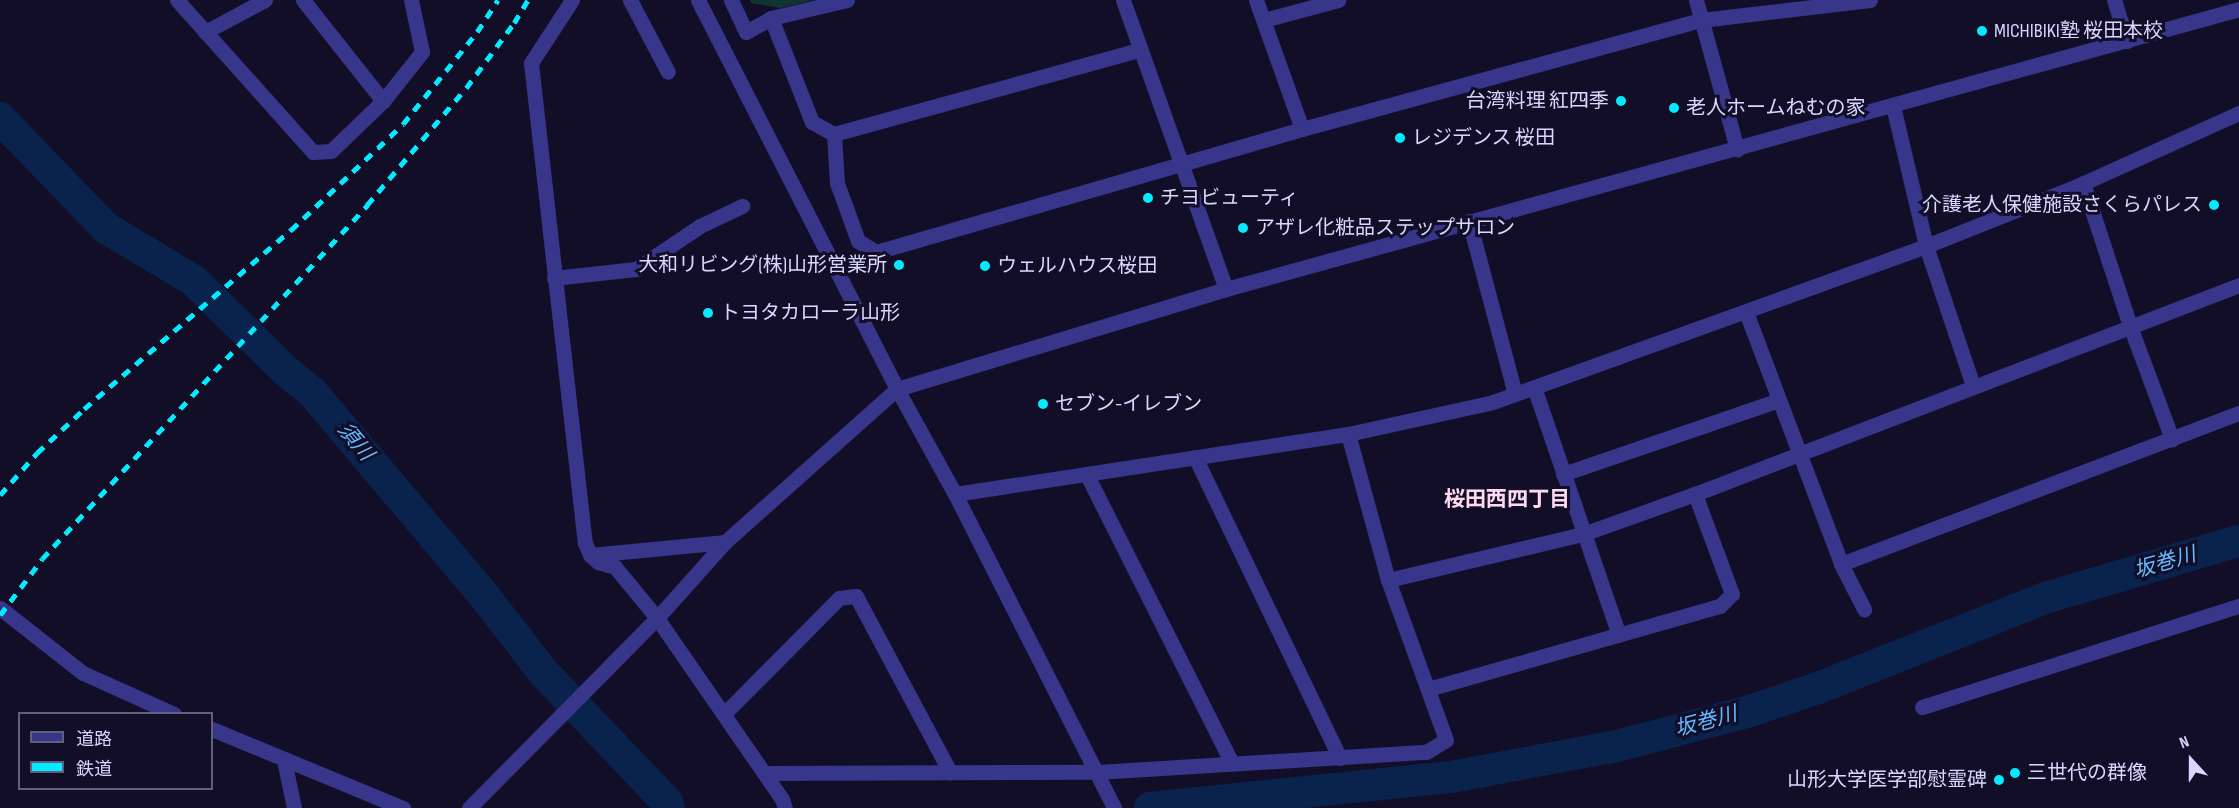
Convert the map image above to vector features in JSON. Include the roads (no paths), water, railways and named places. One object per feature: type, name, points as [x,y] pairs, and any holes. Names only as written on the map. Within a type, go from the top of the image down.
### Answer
[{"type":"street","points":[[177,0],[313,152],[331,151],[383,101],[422,52],[411,0]]},
{"type":"street","points":[[205,32],[265,0]]},
{"type":"street","points":[[303,0],[383,101]]},
{"type":"street","points":[[572,0],[531,63],[585,543],[590,555],[598,562],[615,567],[657,618],[784,803]]},
{"type":"street","points":[[630,0],[668,72]]},
{"type":"street","points":[[698,0],[897,389],[955,494],[1114,808]]},
{"type":"street","points":[[731,0],[746,32],[771,18],[847,0]]},
{"type":"street","points":[[1123,0],[1226,289]]},
{"type":"street","points":[[1257,0],[1302,129]]},
{"type":"street","points":[[1264,20],[1338,0]]},
{"type":"street","points":[[1696,0],[1737,149]]},
{"type":"street","points":[[2114,0],[2127,41]]},
{"type":"street","points":[[834,134],[837,183],[858,241],[876,252],[1302,129],[1701,20],[1865,1]]},
{"type":"street","points":[[469,808],[642,634],[725,543],[897,389],[1226,289],[2239,9]]},
{"type":"street","points":[[771,18],[812,122],[834,134],[1140,50]]},
{"type":"street","points":[[1893,106],[1926,246],[1973,386]]},
{"type":"street","points":[[955,494],[1348,434],[1493,402],[1926,246],[2083,183],[2239,113]]},
{"type":"street","points":[[2083,183],[2130,326],[2172,439]]},
{"type":"street","points":[[555,278],[636,269],[700,226],[742,206]]},
{"type":"street","points":[[1469,221],[1515,394]]},
{"type":"street","points":[[1388,579],[1583,534],[1695,494],[2239,285]]},
{"type":"street","points":[[1746,312],[1841,564],[1864,609]]},
{"type":"street","points":[[1534,387],[1619,635]]},
{"type":"street","points":[[1563,474],[1779,400]]},
{"type":"street","points":[[1841,564],[2239,413]]},
{"type":"street","points":[[764,773],[1097,772],[1426,752],[1446,740],[1388,579],[1348,434]]},
{"type":"street","points":[[1195,457],[1340,758]]},
{"type":"street","points":[[1087,475],[1232,763]]},
{"type":"street","points":[[1428,689],[1719,606],[1732,594],[1695,494]]},
{"type":"street","points":[[590,555],[725,543]]},
{"type":"street","points":[[724,714],[839,598],[856,596],[950,772]]},
{"type":"street","points":[[1922,707],[2239,606]]},
{"type":"street","points":[[0,608],[83,673],[170,712]]},
{"type":"street","points":[[213,729],[403,808]]},
{"type":"street","points":[[284,760],[294,808]]},
{"type":"waterway","name":"須川","points":[[0,118],[106,228],[193,280],[287,372],[312,392],[485,597],[544,673],[667,802],[669,808]]},
{"type":"waterway","name":"坂巻川","points":[[1150,808],[1451,777],[1617,746],[1747,712],[1818,688],[2045,598],[2239,541]]},
{"type":"railway","points":[[0,495],[37,453],[84,409],[291,230],[403,124],[477,32],[498,0]]},
{"type":"railway","points":[[0,615],[42,559],[367,205],[466,88],[514,23],[528,0]]},
{"type":"place","name":"MICHIBIKI塾 桜田本校","points":[[1982,31]]},
{"type":"place","name":"台湾料理 紅四季","points":[[1621,101]]},
{"type":"place","name":"老人ホームねむの家","points":[[1674,108]]},
{"type":"place","name":"レジデンス 桜田","points":[[1400,138]]},
{"type":"place","name":"チヨビューティ","points":[[1148,198]]},
{"type":"place","name":"介護老人保健施設さくらパレス","points":[[2214,205]]},
{"type":"place","name":"アザレ化粧品ステップサロン","points":[[1243,228]]},
{"type":"place","name":"大和リビング(株)山形営業所","points":[[899,265]]},
{"type":"place","name":"ウェルハウス桜田","points":[[985,266]]},
{"type":"place","name":"トヨタカローラ山形","points":[[708,313]]},
{"type":"place","name":"セブン-イレブン","points":[[1043,404]]},
{"type":"place","name":"三世代の群像","points":[[2015,773]]},
{"type":"place","name":"山形大学医学部慰霊碑","points":[[1999,780]]},
{"type":"district","name":"桜田西四丁目","points":[[1507,500]]}]
